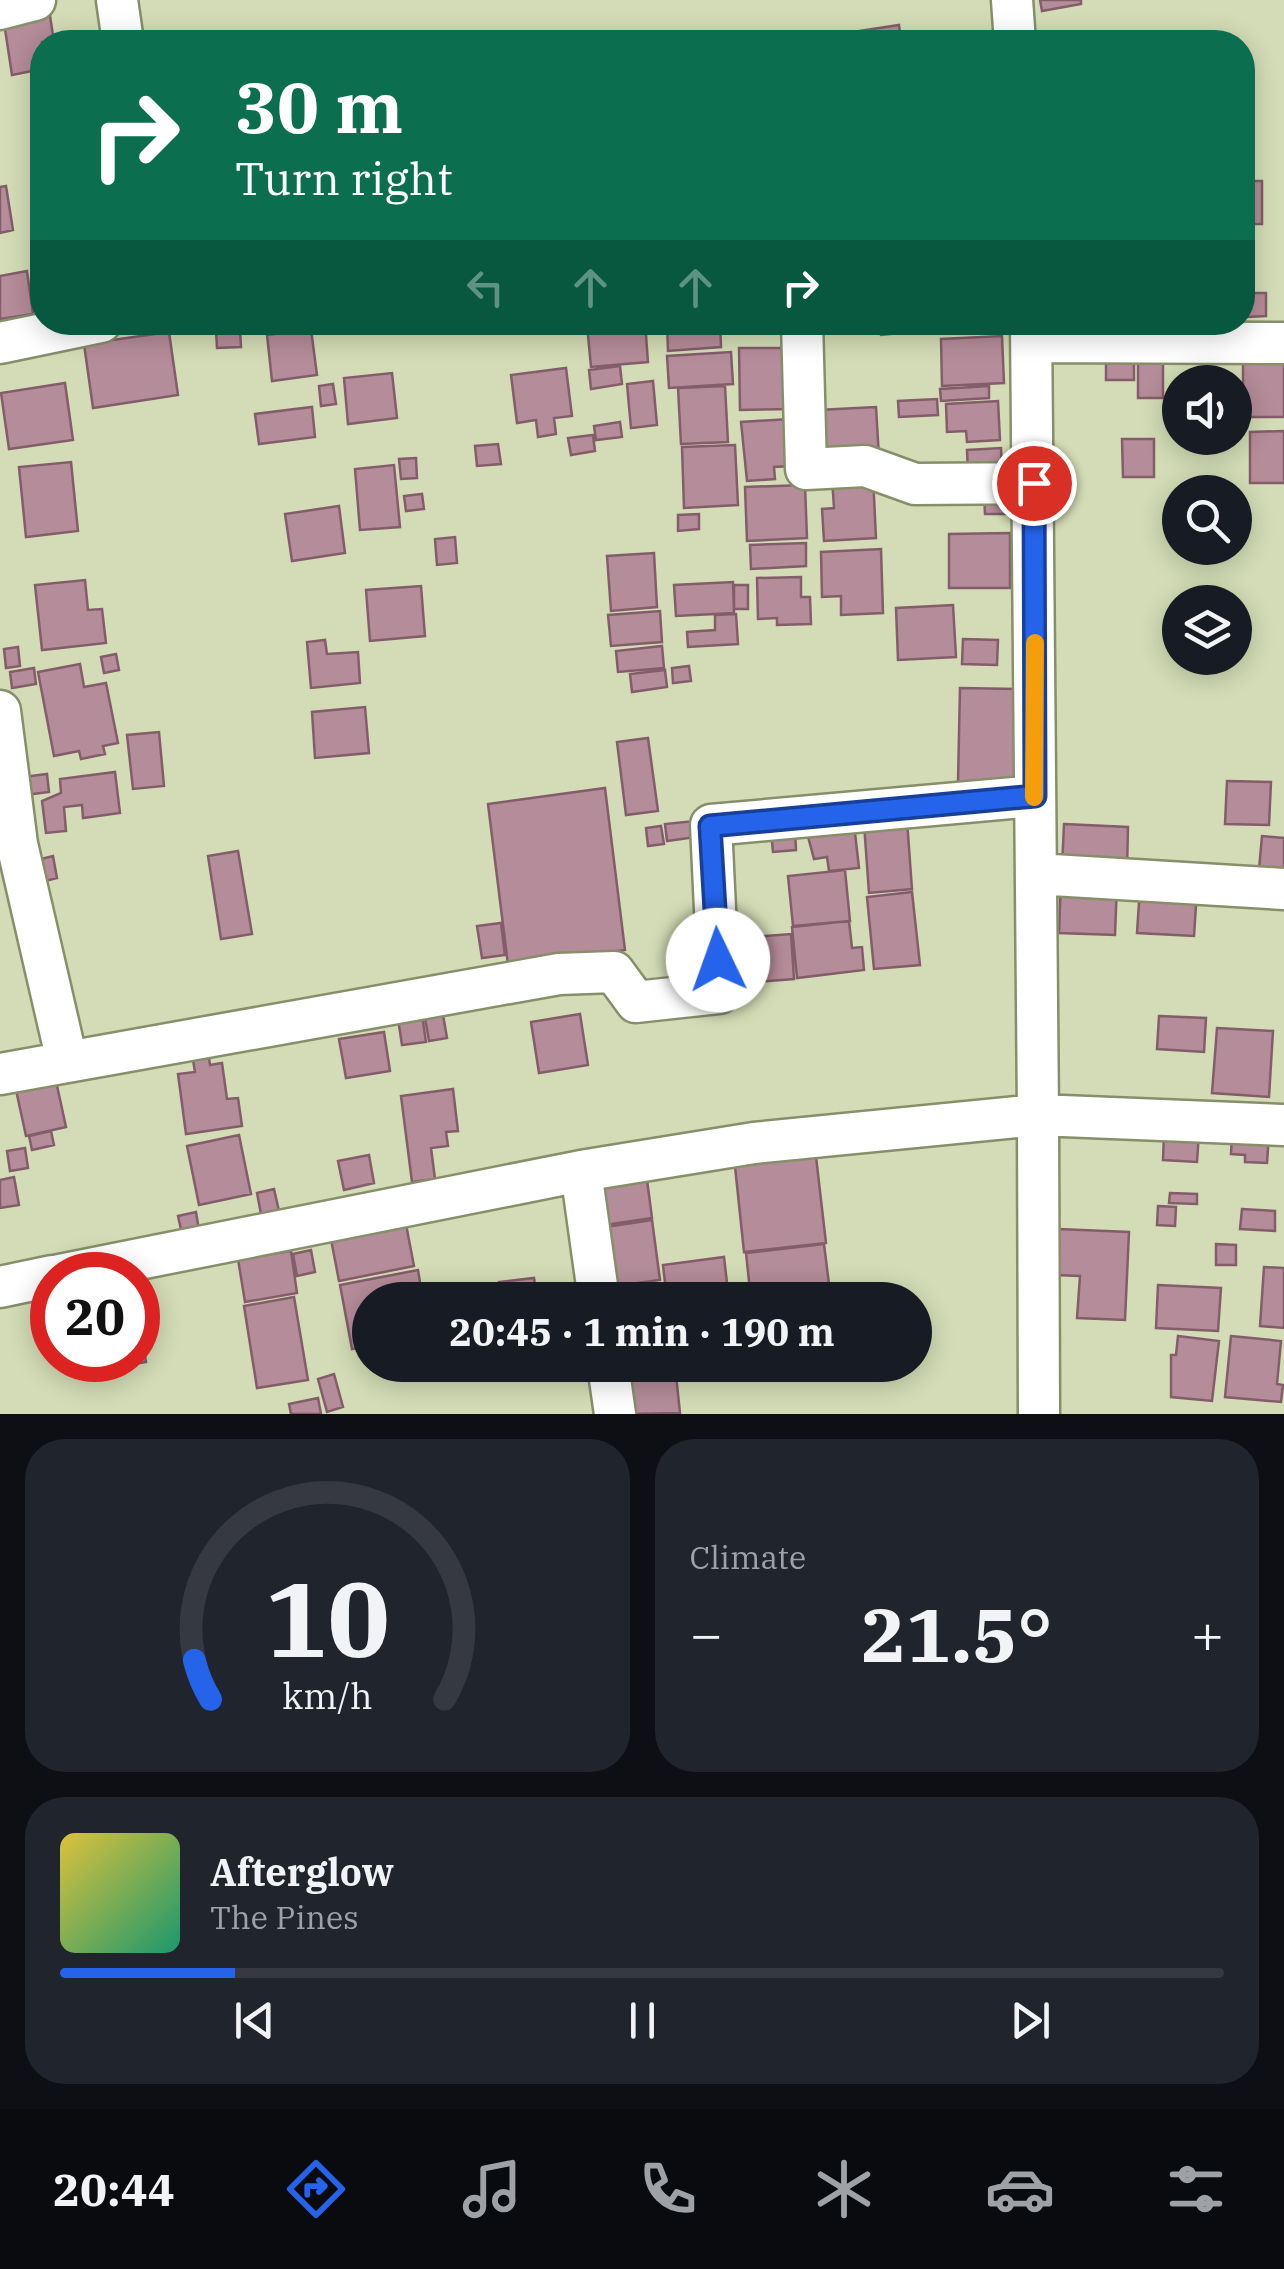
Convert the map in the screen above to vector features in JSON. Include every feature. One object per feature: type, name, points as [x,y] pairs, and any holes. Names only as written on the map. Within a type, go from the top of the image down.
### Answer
[{"type":"street","points":[[0,9],[36,0]]},
{"type":"street","points":[[116,0],[121,30]]},
{"type":"street","points":[[1012,0],[1014,30]]},
{"type":"street","points":[[0,343],[38,335]]},
{"type":"street","points":[[802,335],[806,469],[865,466],[915,484],[1034,483]]},
{"type":"street","points":[[1032,335],[1039,1414]]},
{"type":"street","points":[[1095,335],[1284,344]]},
{"type":"street","points":[[0,710],[17,844],[68,1061]]},
{"type":"street","points":[[0,1074],[558,974],[614,972],[636,1002],[719,993],[710,826],[1035,796]]},
{"type":"street","points":[[1036,874],[1284,889]]},
{"type":"street","points":[[160,1255],[581,1171],[754,1143],[1038,1115],[1284,1125]]},
{"type":"street","points":[[581,1171],[596,1282]]},
{"type":"street","points":[[0,1287],[30,1281]]},
{"type":"street","points":[[610,1382],[615,1414]]},
{"type":"building","points":[[1040,0],[1081,0],[1081,4],[1042,11]]},
{"type":"building","points":[[49,9],[52,30],[30,30],[30,71],[12,75],[3,16]]},
{"type":"building","points":[[899,25],[900,30],[866,30]]},
{"type":"building","points":[[1255,181],[1262,181],[1262,224],[1255,224]]},
{"type":"building","points":[[6,186],[13,230],[0,233],[0,187]]},
{"type":"building","points":[[27,271],[30,314],[0,319],[0,276]]},
{"type":"building","points":[[1255,293],[1266,293],[1266,316],[1255,317]]},
{"type":"building","points":[[169,335],[178,395],[93,408],[84,344]]},
{"type":"building","points":[[216,335],[240,335],[241,347],[217,348]]},
{"type":"building","points":[[267,335],[312,335],[317,375],[272,381]]},
{"type":"building","points":[[588,335],[646,335],[648,362],[591,367]]},
{"type":"building","points":[[667,335],[721,335],[721,347],[668,351]]},
{"type":"building","points":[[1002,336],[1004,383],[942,386],[941,339]]},
{"type":"building","points":[[1138,344],[1163,345],[1162,398],[1138,398]]},
{"type":"building","points":[[1106,345],[1134,345],[1134,380],[1106,380]]},
{"type":"building","points":[[739,348],[794,348],[795,409],[740,410]]},
{"type":"building","points":[[731,352],[733,384],[669,388],[667,356]]},
{"type":"building","points":[[1243,360],[1284,360],[1284,417],[1252,417],[1252,365],[1243,365]]},
{"type":"building","points":[[620,366],[622,384],[591,389],[589,370]]},
{"type":"building","points":[[566,368],[572,416],[554,418],[556,434],[538,437],[536,420],[517,423],[511,375]]},
{"type":"building","points":[[392,373],[397,418],[348,424],[344,378]]},
{"type":"building","points":[[653,381],[657,425],[631,428],[627,384]]},
{"type":"building","points":[[65,383],[73,440],[9,449],[1,393]]},
{"type":"building","points":[[333,384],[336,404],[321,406],[319,386]]},
{"type":"building","points":[[725,386],[728,442],[681,444],[678,388]]},
{"type":"building","points":[[989,386],[989,398],[941,401],[940,389]]},
{"type":"building","points":[[937,399],[938,415],[899,417],[898,401]]},
{"type":"building","points":[[998,401],[1000,440],[967,442],[966,431],[947,432],[946,404]]},
{"type":"building","points":[[312,407],[315,437],[259,444],[255,414]]},
{"type":"building","points":[[876,407],[879,457],[821,460],[818,410]]},
{"type":"building","points":[[789,419],[791,466],[774,467],[775,479],[747,481],[741,422]]},
{"type":"building","points":[[620,422],[622,437],[596,440],[594,426]]},
{"type":"building","points":[[1284,431],[1284,483],[1252,483],[1252,432]]},
{"type":"building","points":[[593,435],[595,451],[571,455],[568,438]]},
{"type":"building","points":[[1122,439],[1154,439],[1154,477],[1123,477]]},
{"type":"building","points":[[498,444],[501,464],[477,466],[475,446]]},
{"type":"building","points":[[735,445],[738,505],[684,508],[682,447]]},
{"type":"building","points":[[1001,448],[1002,474],[968,475],[967,450]]},
{"type":"building","points":[[416,458],[417,478],[401,479],[399,459]]},
{"type":"building","points":[[71,462],[78,531],[26,537],[19,467]]},
{"type":"building","points":[[394,465],[400,527],[360,530],[355,469]]},
{"type":"building","points":[[873,476],[876,538],[824,541],[822,509],[834,508],[832,478]]},
{"type":"building","points":[[805,485],[807,538],[747,541],[745,487]]},
{"type":"building","points":[[422,494],[424,509],[406,511],[404,496]]},
{"type":"building","points":[[1012,494],[1012,514],[985,514],[984,495]]},
{"type":"building","points":[[339,506],[345,553],[292,561],[285,514]]},
{"type":"building","points":[[699,514],[699,529],[678,531],[678,515]]},
{"type":"building","points":[[1010,533],[1010,588],[949,588],[949,534]]},
{"type":"building","points":[[455,537],[457,563],[437,565],[435,539]]},
{"type":"building","points":[[806,543],[806,566],[751,569],[750,545]]},
{"type":"building","points":[[881,549],[883,613],[841,615],[841,596],[822,597],[821,552]]},
{"type":"building","points":[[654,553],[657,607],[611,611],[607,556]]},
{"type":"building","points":[[801,577],[801,597],[810,597],[811,624],[777,625],[777,618],[758,619],[757,578]]},
{"type":"building","points":[[85,580],[88,610],[102,609],[106,643],[42,650],[35,585]]},
{"type":"building","points":[[733,582],[734,613],[676,616],[674,585]]},
{"type":"building","points":[[734,585],[748,585],[748,609],[734,609]]},
{"type":"building","points":[[421,586],[425,636],[370,641],[366,590]]},
{"type":"building","points":[[953,605],[956,657],[898,660],[896,608]]},
{"type":"building","points":[[660,611],[662,642],[611,646],[608,615]]},
{"type":"building","points":[[736,614],[738,644],[688,647],[687,632],[715,630],[715,615]]},
{"type":"building","points":[[963,639],[998,640],[997,665],[962,664]]},
{"type":"building","points":[[325,640],[327,654],[358,652],[360,683],[311,688],[307,642]]},
{"type":"building","points":[[662,646],[664,668],[618,672],[616,651]]},
{"type":"building","points":[[18,647],[20,666],[6,668],[4,649]]},
{"type":"building","points":[[116,654],[119,670],[104,673],[101,657]]},
{"type":"building","points":[[80,664],[84,687],[106,683],[118,743],[103,746],[105,754],[81,759],[79,751],[54,756],[38,672]]},
{"type":"building","points":[[689,666],[691,681],[673,683],[672,668]]},
{"type":"building","points":[[34,668],[36,684],[12,688],[10,672]]},
{"type":"building","points":[[665,670],[667,687],[632,692],[630,674]]},
{"type":"building","points":[[960,688],[1017,689],[1015,783],[958,782]]},
{"type":"building","points":[[365,707],[369,753],[315,758],[312,712]]},
{"type":"building","points":[[159,732],[164,786],[133,789],[127,735]]},
{"type":"building","points":[[648,738],[658,811],[626,815],[617,742]]},
{"type":"building","points":[[115,772],[120,813],[83,818],[82,805],[64,807],[66,831],[46,833],[42,801],[61,793],[60,779]]},
{"type":"building","points":[[47,774],[49,792],[25,795],[23,777]]},
{"type":"building","points":[[1227,781],[1271,782],[1269,825],[1225,824]]},
{"type":"building","points":[[605,788],[625,950],[508,965],[488,804]]},
{"type":"building","points":[[907,820],[912,889],[869,893],[864,824]]},
{"type":"building","points":[[694,821],[696,837],[667,841],[665,824]]},
{"type":"building","points":[[854,824],[859,868],[829,871],[827,857],[814,859],[806,829]]},
{"type":"building","points":[[1064,824],[1128,827],[1127,870],[1062,868]]},
{"type":"building","points":[[661,826],[664,844],[648,846],[646,828]]},
{"type":"building","points":[[795,830],[796,850],[773,852],[771,832]]},
{"type":"building","points":[[1262,836],[1284,838],[1284,884],[1258,881]]},
{"type":"building","points":[[238,851],[252,934],[221,939],[208,856]]},
{"type":"building","points":[[53,856],[57,878],[37,883],[33,861]]},
{"type":"building","points":[[845,870],[850,921],[793,926],[788,876]]},
{"type":"building","points":[[1061,880],[1117,883],[1115,935],[1059,933]]},
{"type":"building","points":[[1140,887],[1197,890],[1194,936],[1137,933]]},
{"type":"building","points":[[912,892],[920,965],[874,969],[867,897]]},
{"type":"building","points":[[849,921],[852,948],[862,947],[864,970],[797,978],[792,927]]},
{"type":"building","points":[[501,923],[505,955],[482,958],[477,926]]},
{"type":"building","points":[[791,934],[794,979],[727,984],[724,939]]},
{"type":"building","points":[[421,1008],[426,1042],[402,1045],[397,1012]]},
{"type":"building","points":[[442,1009],[447,1038],[429,1041],[424,1012]]},
{"type":"building","points":[[580,1014],[588,1065],[539,1073],[531,1022]]},
{"type":"building","points":[[1159,1016],[1206,1018],[1204,1052],[1157,1049]]},
{"type":"building","points":[[1217,1028],[1273,1031],[1269,1097],[1212,1093]]},
{"type":"building","points":[[384,1032],[390,1071],[346,1078],[339,1039]]},
{"type":"building","points":[[209,1058],[210,1065],[222,1063],[227,1099],[238,1098],[242,1126],[186,1134],[178,1074],[195,1072],[193,1060]]},
{"type":"building","points":[[56,1081],[66,1127],[26,1136],[16,1090]]},
{"type":"building","points":[[453,1089],[458,1131],[446,1132],[448,1146],[431,1148],[435,1179],[412,1182],[401,1096]]},
{"type":"building","points":[[51,1131],[54,1145],[32,1150],[29,1136]]},
{"type":"building","points":[[1164,1131],[1199,1133],[1197,1162],[1163,1160]]},
{"type":"building","points":[[1232,1133],[1269,1135],[1267,1163],[1245,1162],[1245,1155],[1231,1154]]},
{"type":"building","points":[[239,1135],[251,1194],[199,1205],[187,1146]]},
{"type":"building","points":[[25,1148],[28,1168],[10,1171],[7,1151]]},
{"type":"building","points":[[815,1148],[826,1243],[744,1252],[734,1157]]},
{"type":"building","points":[[369,1155],[374,1183],[344,1190],[338,1161]]},
{"type":"building","points":[[646,1172],[652,1218],[598,1226],[592,1179]]},
{"type":"building","points":[[14,1177],[19,1205],[0,1208],[0,1180]]},
{"type":"building","points":[[274,1189],[279,1211],[261,1214],[257,1193]]},
{"type":"building","points":[[1170,1193],[1197,1194],[1197,1204],[1169,1203]]},
{"type":"building","points":[[1158,1206],[1176,1207],[1175,1226],[1157,1225]]},
{"type":"building","points":[[1242,1209],[1275,1211],[1275,1231],[1240,1229]]},
{"type":"building","points":[[196,1212],[199,1230],[182,1234],[178,1216]]},
{"type":"building","points":[[404,1214],[414,1266],[339,1281],[329,1229]]},
{"type":"building","points":[[652,1220],[660,1280],[606,1282],[599,1228]]},
{"type":"building","points":[[1058,1229],[1129,1232],[1125,1320],[1077,1318],[1080,1276],[1055,1275]]},
{"type":"building","points":[[824,1244],[829,1282],[749,1282],[746,1253]]},
{"type":"building","points":[[1216,1244],[1236,1245],[1236,1265],[1216,1265]]},
{"type":"building","points":[[311,1250],[315,1272],[297,1276],[293,1254]]},
{"type":"building","points":[[291,1251],[297,1293],[245,1302],[238,1259]]},
{"type":"building","points":[[724,1257],[727,1282],[665,1282],[663,1265]]},
{"type":"building","points":[[1264,1267],[1284,1268],[1284,1328],[1260,1326]]},
{"type":"building","points":[[418,1270],[420,1282],[356,1282]]},
{"type":"building","points":[[534,1278],[535,1282],[499,1282]]},
{"type":"building","points":[[352,1283],[352,1349],[340,1285]]},
{"type":"building","points":[[1158,1285],[1221,1288],[1218,1331],[1156,1328]]},
{"type":"building","points":[[294,1297],[308,1380],[257,1388],[244,1306]]},
{"type":"building","points":[[1178,1336],[1219,1341],[1212,1401],[1171,1397],[1171,1355],[1176,1355]]},
{"type":"building","points":[[1231,1336],[1281,1341],[1277,1384],[1283,1385],[1281,1402],[1225,1397]]},
{"type":"building","points":[[334,1374],[343,1407],[327,1412],[318,1379]]},
{"type":"building","points":[[620,1382],[677,1382],[680,1413],[624,1414]]},
{"type":"building","points":[[318,1398],[321,1414],[291,1414],[289,1404]]},
{"type":"slow traffic","points":[[1034,797],[1035,643]]},
{"type":"route","points":[[718,960],[710,826],[1035,796],[1034,483]]}]
